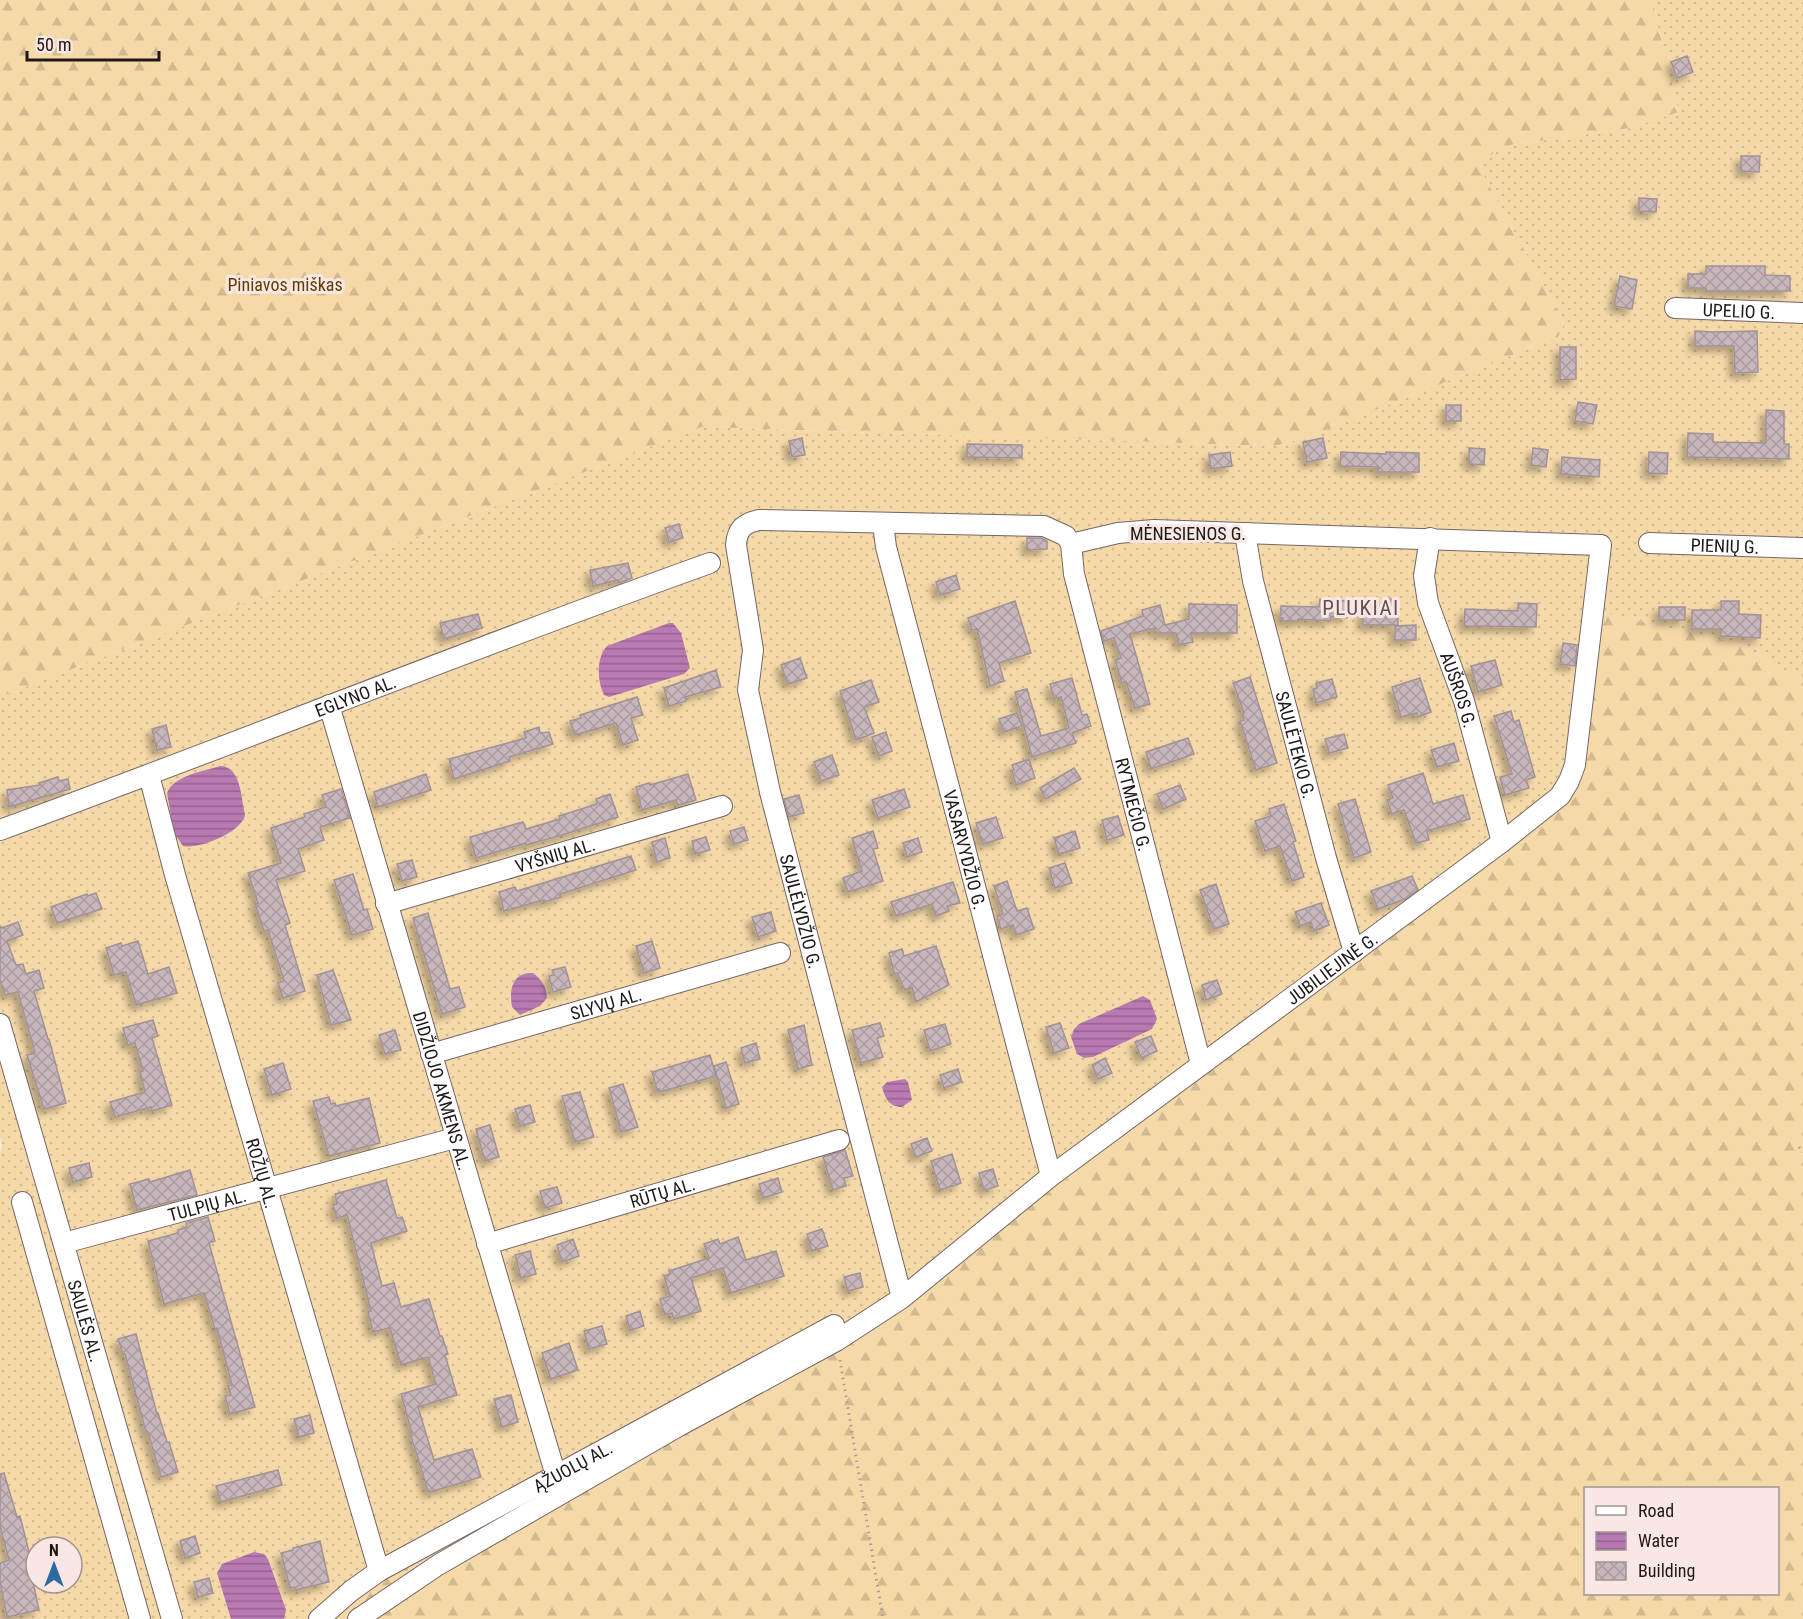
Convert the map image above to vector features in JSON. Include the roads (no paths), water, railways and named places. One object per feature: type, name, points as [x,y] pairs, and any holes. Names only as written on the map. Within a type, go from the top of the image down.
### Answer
[{"type":"street","name":"UPELIO G.","points":[[1675,308],[1803,313]]},
{"type":"street","name":"SAULĖLYDŽIO G.","points":[[884,524],[759,520],[747,522],[741,527],[736,545],[753,650],[748,690],[750,708],[902,1298]]},
{"type":"street","points":[[884,524],[1044,526],[1066,536],[1071,544]]},
{"type":"street","name":"VASARVYDŽIO G.","points":[[884,524],[886,547],[1051,1176]]},
{"type":"street","name":"MĖNESIENOS G.","points":[[1071,544],[1118,533],[1154,530],[1601,545]]},
{"type":"street","name":"SAULĖTEKIO G.","points":[[1245,533],[1253,581],[1326,858],[1354,952]]},
{"type":"street","name":"AUŠROS G.","points":[[1430,538],[1424,576],[1428,603],[1464,701],[1502,842]]},
{"type":"street","name":"PIENIŲ G.","points":[[1649,543],[1803,548]]},
{"type":"street","name":"RYTMEČIO G.","points":[[1071,544],[1077,585],[1202,1064]]},
{"type":"street","name":"JUBILIEJINĖ G.","points":[[835,1333],[902,1298],[1051,1176],[1502,842],[1560,796],[1575,765],[1601,545]]},
{"type":"street","name":"EGLYNO AL.","points":[[0,830],[570,613],[710,563]]},
{"type":"street","name":"DIDŽIOJO AKMENS AL.","points":[[329,705],[556,1476]]},
{"type":"street","name":"ROŽIŲ AL.","points":[[149,775],[175,875],[379,1571]]},
{"type":"street","name":"VYŠNIŲ AL.","points":[[386,904],[722,806]]},
{"type":"street","name":"SLYVŲ AL.","points":[[431,1054],[780,953]]},
{"type":"street","name":"SAULĖS AL.","points":[[0,1024],[172,1619]]},
{"type":"street","name":"TULPIŲ AL.","points":[[64,1243],[455,1138]]},
{"type":"street","name":"RŪTŲ AL.","points":[[487,1244],[839,1140]]},
{"type":"street","points":[[22,1202],[141,1619]]},
{"type":"street","points":[[358,1619],[438,1565],[835,1333]]},
{"type":"street","name":"ĄŽUOLŲ AL.","points":[[319,1619],[351,1591],[379,1571],[556,1476],[835,1333]]},
{"type":"water","points":[[673,623],[681,633],[690,668],[684,674],[609,697],[604,695],[600,683],[599,663],[607,646]]},
{"type":"water","points":[[220,766],[232,771],[239,784],[245,814],[243,820],[237,827],[220,838],[199,845],[183,846],[174,833],[167,793],[170,787],[182,778]]},
{"type":"water","points":[[533,973],[543,984],[547,998],[540,1006],[520,1015],[512,1007],[512,989],[520,975]]},
{"type":"water","points":[[1143,996],[1150,1000],[1157,1019],[1152,1029],[1093,1057],[1084,1058],[1077,1054],[1071,1037],[1079,1024]]},
{"type":"water","points":[[905,1079],[908,1082],[912,1100],[902,1107],[891,1104],[882,1087],[887,1082]]},
{"type":"water","points":[[254,1552],[264,1554],[268,1559],[286,1610],[284,1619],[231,1619],[217,1573],[222,1564]]},
{"type":"district","name":"PLUKIAI","points":[[1361,608]]},
{"type":"park label","name":"Piniavos miškas","points":[[285,284]]}]
